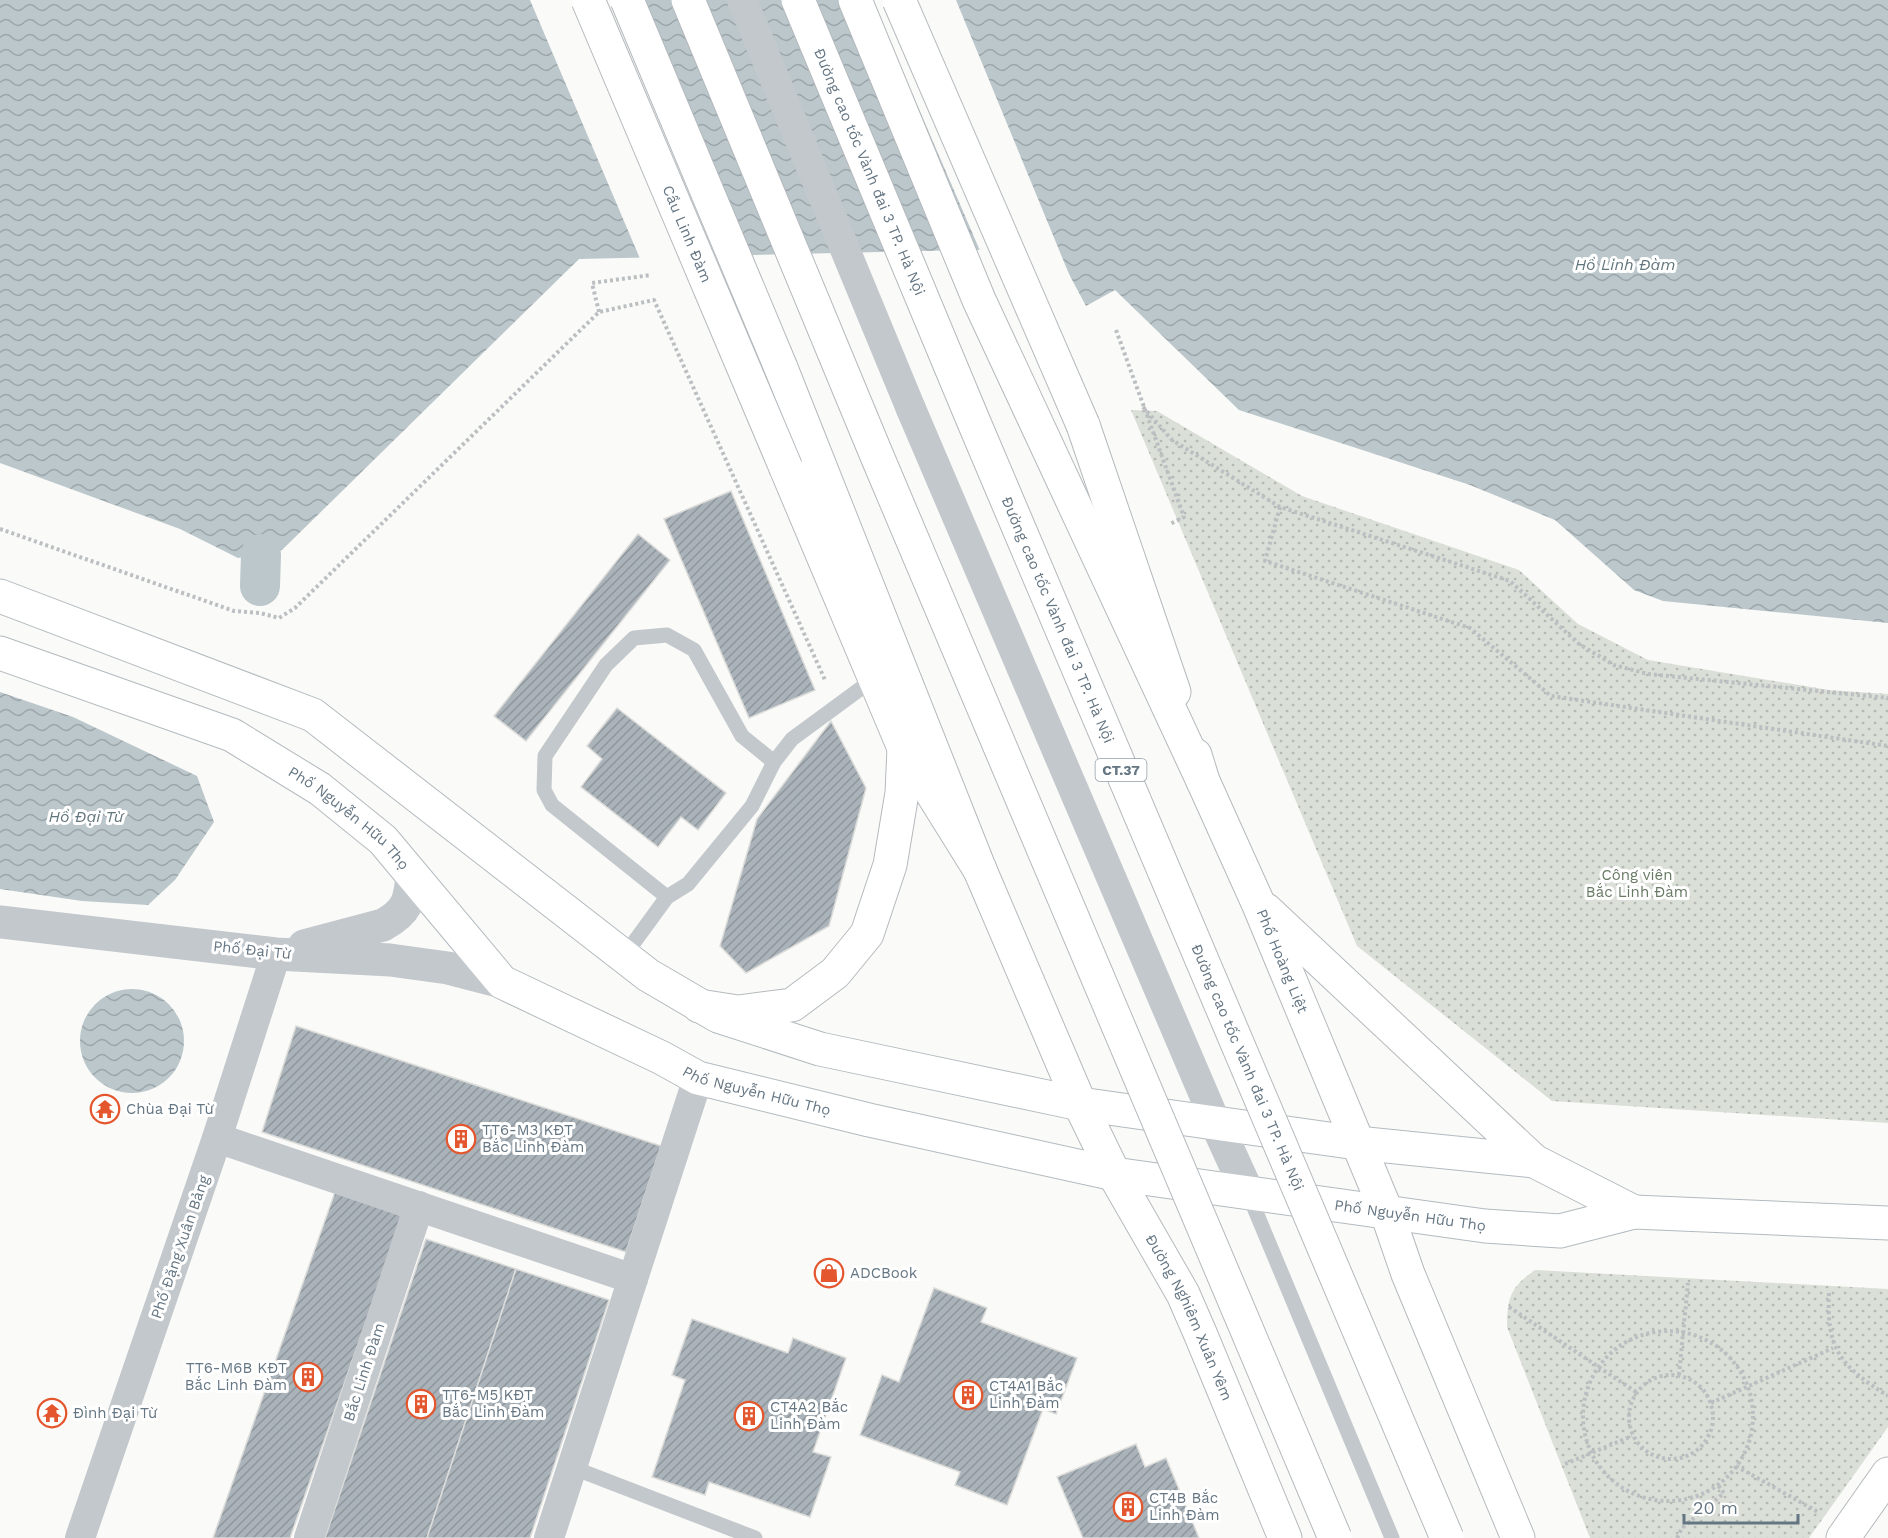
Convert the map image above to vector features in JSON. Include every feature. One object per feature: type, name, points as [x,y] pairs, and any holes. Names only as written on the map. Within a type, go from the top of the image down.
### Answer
[{"type":"main road","name":"Cầu Linh Đàm","points":[[588,0],[904,748],[980,870]]},
{"type":"main road","points":[[627,0],[781,368],[980,870],[1080,1104]]},
{"type":"main road","points":[[688,0],[891,490],[1335,1538]]},
{"type":"main road","name":"Đường cao tốc Vành đai 3 TP. Hà Nội","points":[[798,0],[973,420],[1447,1538]]},
{"type":"main road","points":[[855,0],[979,300],[1203,781]]},
{"type":"main road","points":[[899,0],[1083,424],[1203,781]]},
{"type":"main road","name":"Phố Nguyễn Hữu Thọ","points":[[0,596],[313,715],[648,975],[718,1016],[820,1049],[1080,1104],[1357,1143],[1534,1161],[1634,1212]]},
{"type":"main road","name":"Phố Nguyễn Hữu Thọ","points":[[0,653],[232,735],[320,789],[383,840],[502,982],[662,1058],[698,1078],[868,1120],[1114,1174],[1485,1226],[1560,1232],[1634,1212],[1888,1223]]},
{"type":"main road","points":[[699,1006],[738,1012],[792,1005],[835,973],[867,934],[890,866],[902,793],[904,748]]},
{"type":"main road","name":"Phố Hoàng Liệt","points":[[1203,781],[1258,903],[1357,1143]]},
{"type":"main road","points":[[1258,903],[1534,1161]]},
{"type":"main road","name":"Đường Nghiêm Xuân Yêm","points":[[1080,1104],[1114,1174],[1183,1294],[1286,1538]]},
{"type":"main road","points":[[1357,1143],[1387,1213],[1408,1274],[1518,1538]]},
{"type":"main road","points":[[1842,1538],[1888,1474]]},
{"type":"street","points":[[742,0],[911,409],[1248,1193]]},
{"type":"street","points":[[276,954],[383,925],[394,919],[410,900],[412,875]]},
{"type":"street","name":"Phố Đại Từ","points":[[0,922],[276,954],[390,960],[448,968],[502,982]]},
{"type":"street","name":"Phố Đặng Xuân Bảng","points":[[80,1538],[217,1138],[276,954]]},
{"type":"street","points":[[549,1538],[698,1078]]},
{"type":"street","points":[[217,1138],[633,1279]]},
{"type":"street","name":"Bắc Linh Đàm","points":[[309,1538],[419,1206]]},
{"type":"lane","points":[[667,897],[552,805],[544,790],[545,756],[606,665],[634,638],[667,635],[694,650],[742,736],[774,762]]},
{"type":"lane","points":[[624,956],[667,897],[688,884],[752,806],[774,762],[792,739],[875,678]]},
{"type":"lane","points":[[1248,1193],[1392,1538]]},
{"type":"lane","points":[[571,1467],[755,1538]]},
{"type":"path","points":[[599,312],[592,283],[651,275]]},
{"type":"path","points":[[0,529],[234,611],[279,618],[295,608],[599,312],[654,300],[826,682],[842,703]]},
{"type":"path","points":[[1116,330],[1184,517],[1170,524]]},
{"type":"path","points":[[1143,406],[1172,441],[1280,507],[1510,581],[1579,644],[1614,665],[1648,674],[1888,698]]},
{"type":"path","points":[[1280,507],[1265,561],[1470,628],[1551,696],[1888,746]]},
{"type":"path","points":[[1680,1376],[1688,1283]]},
{"type":"path","points":[[1829,1293],[1828,1319],[1833,1348],[1865,1381],[1888,1396]]},
{"type":"path","points":[[1509,1306],[1636,1392]]},
{"type":"path","points":[[1649,1333],[1683,1333],[1707,1340],[1729,1356],[1750,1387],[1752,1430],[1744,1455],[1728,1477],[1707,1492],[1681,1500],[1654,1500],[1629,1491],[1606,1473],[1593,1453],[1583,1419],[1586,1390],[1598,1367],[1622,1344],[1649,1333]]},
{"type":"path","points":[[1711,1403],[1833,1348]]},
{"type":"path","points":[[1665,1375],[1680,1376],[1693,1381],[1704,1390],[1711,1403],[1713,1418],[1711,1433],[1703,1445],[1691,1454],[1678,1459],[1651,1455],[1640,1447],[1632,1436],[1628,1410],[1636,1392],[1652,1378],[1665,1375]]},
{"type":"path","points":[[1565,1464],[1632,1436]]},
{"type":"path","points":[[1736,1466],[1818,1512]]},
{"type":"path","points":[[1677,1538],[1682,1528],[1724,1493],[1717,1484]]},
{"type":"green space","name":"Công viên Bắc Linh Đàm","points":[[1131,410],[1157,411],[1302,496],[1519,570],[1578,624],[1648,660],[1829,690],[1888,694],[1888,1123],[1552,1101],[1357,946]]},
{"type":"green space","points":[[1535,1270],[1888,1289],[1888,1427],[1809,1538],[1590,1538],[1507,1327],[1508,1308],[1512,1294],[1520,1282]]},
{"type":"water","name":"Hồ Linh Đàm","points":[[0,0],[1888,0],[1888,623],[1663,601],[1634,590],[1555,520],[1470,485],[1239,410],[1115,290],[1086,306],[1055,248],[579,259],[282,550],[238,558],[180,529],[0,463]]},
{"type":"water","name":"Hồ Đại Từ","points":[[0,692],[73,717],[197,776],[214,822],[175,880],[148,905],[82,901],[0,889]]},
{"type":"water","points":[[132,989],[152,993],[169,1004],[180,1021],[184,1041],[180,1061],[169,1078],[152,1089],[132,1093],[112,1089],[95,1078],[84,1061],[80,1041],[84,1021],[95,1004],[112,993]]},
{"type":"pier","points":[[530,0],[616,0],[725,259],[641,261]]},
{"type":"pier","points":[[872,0],[956,0],[1083,308],[1054,251],[981,253]]},
{"type":"building","points":[[731,491],[815,690],[749,718],[664,519]]},
{"type":"building","points":[[638,534],[670,560],[526,741],[494,716]]},
{"type":"building","points":[[617,708],[726,793],[698,830],[681,817],[658,847],[581,787],[602,759],[587,746]]},
{"type":"building","points":[[831,721],[866,788],[829,926],[746,973],[720,946],[757,819]]},
{"type":"building","name":"TT6-M3 KĐT Bắc Linh Đàm","points":[[296,1026],[661,1146],[626,1252],[262,1132]]},
{"type":"building","name":"TT6-M6B KĐT Bắc Linh Đàm","points":[[335,1192],[403,1216],[290,1538],[213,1538]]},
{"type":"building","name":"TT6-M5 KĐT Bắc Linh Đàm","points":[[426,1239],[516,1269],[427,1538],[325,1538]]},
{"type":"building","points":[[516,1269],[609,1300],[530,1538],[427,1538]]},
{"type":"building","name":"CT4A1 Bắc Linh Đàm","points":[[934,1288],[987,1308],[981,1322],[1077,1358],[1056,1414],[1043,1409],[1007,1505],[955,1485],[960,1472],[860,1435],[882,1375],[899,1382]]},
{"type":"building","name":"CT4A2 Bắc Linh Đàm","points":[[692,1319],[788,1353],[793,1338],[846,1358],[813,1452],[831,1457],[810,1517],[709,1482],[705,1495],[652,1477],[685,1380],[672,1375]]},
{"type":"building","name":"CT4B Bắc Linh Đàm","points":[[1136,1444],[1145,1467],[1166,1458],[1199,1538],[1083,1538],[1057,1477]]},
{"type":"waterway","points":[[260,586],[261,554]]},
{"type":"place","name":"Chùa Đại Từ","points":[[105,1109]]},
{"type":"place","name":"TT6-M3 KĐT Bắc Linh Đàm","points":[[461,1139]]},
{"type":"place","name":"ADCBook","points":[[829,1273]]},
{"type":"place","name":"TT6-M6B KĐT Bắc Linh Đàm","points":[[308,1377]]},
{"type":"place","name":"CT4A1 Bắc Linh Đàm","points":[[968,1395]]},
{"type":"place","name":"TT6-M5 KĐT Bắc Linh Đàm","points":[[421,1404]]},
{"type":"place","name":"Đình Đại Từ","points":[[52,1413]]},
{"type":"place","name":"CT4A2 Bắc Linh Đàm","points":[[749,1416]]},
{"type":"place","name":"CT4B Bắc Linh Đàm","points":[[1128,1507]]}]
